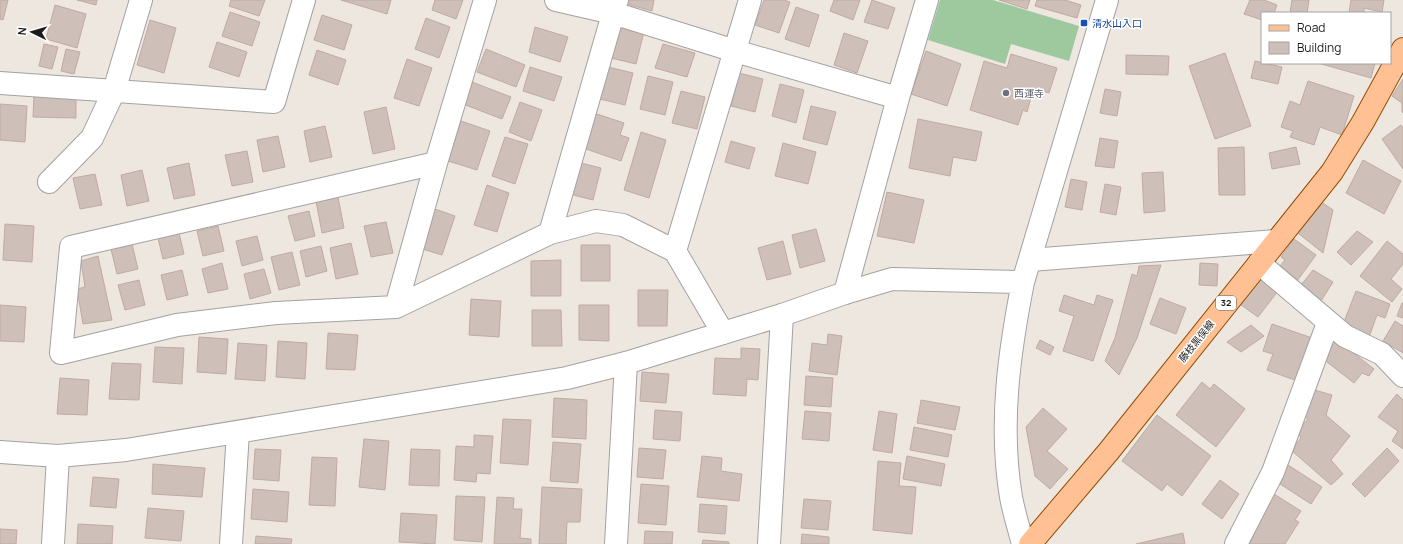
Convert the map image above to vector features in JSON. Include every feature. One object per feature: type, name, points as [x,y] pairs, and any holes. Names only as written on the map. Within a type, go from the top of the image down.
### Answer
[{"type":"main road","name":"藤枝黒俣線","points":[[1030,544],[1109,451],[1332,172],[1363,122],[1403,49]]},
{"type":"street","points":[[49,182],[92,138],[114,91],[141,0]]},
{"type":"street","points":[[0,83],[274,102],[304,0]]},
{"type":"street","points":[[396,307],[436,162],[485,0]]},
{"type":"street","points":[[556,0],[615,6],[735,51],[898,98]]},
{"type":"street","points":[[675,251],[750,0]]},
{"type":"street","points":[[845,293],[898,98],[927,0]]},
{"type":"street","points":[[1024,544],[1011,497],[1006,446],[1005,404],[1009,364],[1023,282],[1107,0]]},
{"type":"street","points":[[550,233],[615,6]]},
{"type":"street","points":[[436,162],[71,247],[61,353],[177,325],[276,313],[396,307],[550,233],[596,220],[622,225],[675,251],[723,333]]},
{"type":"street","points":[[1030,260],[1276,241]]},
{"type":"street","points":[[1259,263],[1328,323],[1345,336],[1382,354],[1403,376]]},
{"type":"street","points":[[0,452],[58,456],[126,450],[567,378],[626,363],[782,315],[845,293],[892,279],[1023,282]]},
{"type":"street","points":[[768,544],[782,315]]},
{"type":"street","points":[[1236,544],[1273,472],[1328,323]]},
{"type":"street","points":[[616,544],[626,363]]},
{"type":"street","points":[[231,544],[238,432]]},
{"type":"street","points":[[53,544],[58,456]]},
{"type":"green space","points":[[940,0],[993,0],[1079,26],[1069,61],[1011,44],[1005,64],[928,40]]},
{"type":"building","points":[[0,0],[8,0],[3,20],[0,19]]},
{"type":"building","points":[[77,0],[97,0],[96,5]]},
{"type":"building","points":[[231,0],[265,0],[259,16],[229,6]]},
{"type":"building","points":[[341,0],[391,0],[387,14]]},
{"type":"building","points":[[435,0],[463,0],[456,19],[432,10]]},
{"type":"building","points":[[628,0],[654,0],[652,11],[627,4]]},
{"type":"building","points":[[764,0],[784,0],[790,2],[779,33],[755,25]]},
{"type":"building","points":[[834,0],[860,0],[853,20],[830,11]]},
{"type":"building","points":[[872,0],[895,8],[888,29],[864,22]]},
{"type":"building","points":[[999,0],[1030,0],[1027,9]]},
{"type":"building","points":[[1037,0],[1065,0],[1081,5],[1077,18],[1035,6]]},
{"type":"building","points":[[1250,0],[1264,0],[1277,5],[1274,12],[1261,12],[1261,20],[1244,14]]},
{"type":"building","points":[[1292,0],[1309,0],[1307,12],[1290,12]]},
{"type":"building","points":[[1351,0],[1384,0],[1382,12],[1364,8],[1364,12],[1349,12]]},
{"type":"building","points":[[55,5],[86,14],[77,48],[46,39]]},
{"type":"building","points":[[796,7],[819,15],[809,47],[785,39]]},
{"type":"building","points":[[230,12],[260,22],[252,46],[222,36]]},
{"type":"building","points":[[322,15],[352,25],[344,50],[314,40]]},
{"type":"building","points":[[426,18],[450,27],[439,58],[415,49]]},
{"type":"building","points":[[150,20],[176,28],[164,73],[137,65]]},
{"type":"building","points":[[620,25],[644,32],[636,64],[611,58]]},
{"type":"building","points":[[535,27],[568,37],[560,62],[529,52]]},
{"type":"building","points":[[844,33],[868,41],[857,73],[834,65]]},
{"type":"building","points":[[217,42],[247,52],[239,77],[209,67]]},
{"type":"building","points":[[44,44],[58,47],[52,69],[39,66]]},
{"type":"building","points":[[663,44],[695,53],[687,77],[655,68]]},
{"type":"building","points":[[66,49],[80,52],[74,74],[61,71]]},
{"type":"building","points":[[486,49],[525,65],[516,87],[477,72]]},
{"type":"building","points":[[317,50],[346,60],[338,85],[309,75]]},
{"type":"building","points":[[926,51],[961,64],[947,106],[911,94]]},
{"type":"building","points":[[1225,53],[1251,126],[1215,139],[1189,66]]},
{"type":"building","points":[[1011,54],[1057,68],[1049,93],[1029,87],[1028,93],[1032,94],[1027,112],[1023,110],[1018,125],[970,110],[984,61],[1007,68]]},
{"type":"building","points":[[1126,55],[1169,56],[1168,75],[1126,74]]},
{"type":"building","points":[[407,59],[432,68],[419,106],[394,98]]},
{"type":"building","points":[[1255,61],[1261,62],[1261,64],[1282,67],[1278,84],[1251,78]]},
{"type":"building","points":[[1322,64],[1375,64],[1371,78]]},
{"type":"building","points":[[530,67],[562,77],[554,101],[523,91]]},
{"type":"building","points":[[608,67],[633,73],[625,105],[600,99]]},
{"type":"building","points":[[739,73],[763,79],[755,112],[731,106]]},
{"type":"building","points":[[648,76],[673,82],[665,115],[640,109]]},
{"type":"building","points":[[1403,79],[1403,113],[1402,103],[1392,96]]},
{"type":"building","points":[[1308,81],[1354,96],[1342,135],[1320,127],[1314,145],[1290,137],[1293,131],[1281,127],[1290,101],[1300,105]]},
{"type":"building","points":[[472,82],[511,97],[502,119],[463,104]]},
{"type":"building","points":[[780,84],[804,90],[796,123],[772,116]]},
{"type":"building","points":[[1105,89],[1121,92],[1117,116],[1100,113]]},
{"type":"building","points":[[681,91],[705,97],[697,129],[672,123]]},
{"type":"building","points":[[34,95],[76,95],[76,118],[33,117]]},
{"type":"building","points":[[520,102],[542,110],[531,141],[509,132]]},
{"type":"building","points":[[0,104],[27,106],[25,142],[0,140]]},
{"type":"building","points":[[811,106],[836,112],[827,145],[803,139]]},
{"type":"building","points":[[386,107],[395,149],[373,154],[364,112]]},
{"type":"building","points":[[594,113],[624,123],[620,135],[629,138],[621,161],[583,148]]},
{"type":"building","points":[[918,119],[982,132],[976,161],[953,157],[950,176],[909,168]]},
{"type":"building","points":[[461,121],[490,131],[477,170],[448,161]]},
{"type":"building","points":[[1401,125],[1403,128],[1403,169],[1382,139]]},
{"type":"building","points":[[325,126],[332,157],[310,162],[304,131]]},
{"type":"building","points":[[641,132],[666,140],[649,198],[624,190]]},
{"type":"building","points":[[278,136],[285,167],[263,172],[257,140]]},
{"type":"building","points":[[505,137],[528,144],[515,184],[492,176]]},
{"type":"building","points":[[1100,138],[1118,141],[1114,168],[1095,166]]},
{"type":"building","points":[[731,141],[755,148],[749,169],[725,162]]},
{"type":"building","points":[[783,143],[816,152],[808,184],[775,176]]},
{"type":"building","points":[[1244,147],[1245,195],[1219,195],[1218,148]]},
{"type":"building","points":[[1296,147],[1300,164],[1272,169],[1269,153]]},
{"type":"building","points":[[247,151],[253,182],[232,186],[225,155]]},
{"type":"building","points":[[1363,160],[1401,181],[1384,214],[1346,193]]},
{"type":"building","points":[[577,162],[601,168],[593,200],[569,194]]},
{"type":"building","points":[[189,163],[195,195],[174,199],[167,168]]},
{"type":"building","points":[[142,170],[149,201],[127,206],[121,175]]},
{"type":"building","points":[[1163,172],[1165,211],[1144,213],[1142,173]]},
{"type":"building","points":[[95,174],[102,205],[80,209],[73,178]]},
{"type":"building","points":[[1071,179],[1087,182],[1082,210],[1065,207]]},
{"type":"building","points":[[1105,184],[1121,187],[1116,215],[1100,212]]},
{"type":"building","points":[[487,185],[509,193],[497,232],[474,225]]},
{"type":"building","points":[[887,192],[924,200],[914,243],[877,236]]},
{"type":"building","points":[[338,197],[344,228],[322,233],[316,201]]},
{"type":"building","points":[[1320,201],[1333,210],[1323,253],[1298,233]]},
{"type":"building","points":[[432,208],[455,216],[442,255],[419,248]]},
{"type":"building","points":[[309,211],[315,236],[295,241],[288,216]]},
{"type":"building","points":[[386,222],[393,253],[371,257],[364,226]]},
{"type":"building","points":[[5,224],[34,226],[32,262],[3,260]]},
{"type":"building","points":[[218,226],[224,251],[203,256],[197,231]]},
{"type":"building","points":[[178,229],[184,254],[163,259],[157,234]]},
{"type":"building","points":[[816,229],[825,261],[800,268],[792,235]]},
{"type":"building","points":[[1357,231],[1373,242],[1351,265],[1337,252]]},
{"type":"building","points":[[257,236],[263,260],[242,266],[236,241]]},
{"type":"building","points":[[1294,239],[1316,255],[1297,281],[1279,267],[1285,260],[1281,257]]},
{"type":"building","points":[[783,241],[791,274],[767,280],[758,248]]},
{"type":"building","points":[[1387,241],[1403,254],[1403,264],[1391,279],[1402,289],[1392,302],[1360,276]]},
{"type":"building","points":[[351,243],[358,274],[336,279],[330,248]]},
{"type":"building","points":[[132,244],[138,269],[117,274],[111,249]]},
{"type":"building","points":[[581,245],[610,245],[610,281],[581,281]]},
{"type":"building","points":[[321,246],[327,271],[306,277],[300,251]]},
{"type":"building","points":[[292,252],[300,285],[279,290],[271,257]]},
{"type":"building","points":[[98,256],[112,320],[83,324],[77,289],[85,287],[81,261]]},
{"type":"building","points":[[561,260],[561,296],[531,296],[531,261]]},
{"type":"building","points":[[222,263],[228,289],[208,293],[202,269]]},
{"type":"building","points":[[1200,263],[1218,264],[1217,286],[1199,285]]},
{"type":"building","points":[[1161,265],[1137,338],[1119,375],[1105,361],[1115,338],[1132,274],[1137,276],[1139,266]]},
{"type":"building","points":[[264,269],[271,293],[250,299],[244,274]]},
{"type":"building","points":[[182,270],[188,295],[167,300],[161,275]]},
{"type":"building","points":[[1313,270],[1333,282],[1321,301],[1301,285]]},
{"type":"building","points":[[1258,275],[1278,291],[1258,317],[1237,302]]},
{"type":"building","points":[[139,280],[145,305],[125,310],[118,285]]},
{"type":"building","points":[[638,290],[668,290],[667,326],[638,326]]},
{"type":"building","points":[[1356,291],[1390,304],[1385,318],[1377,315],[1369,337],[1342,327]]},
{"type":"building","points":[[1064,295],[1094,305],[1097,295],[1113,300],[1093,361],[1063,351],[1074,316],[1059,311]]},
{"type":"building","points":[[1160,298],[1186,308],[1176,334],[1150,324]]},
{"type":"building","points":[[471,299],[501,301],[499,337],[469,335]]},
{"type":"building","points":[[1403,303],[1403,318],[1397,316]]},
{"type":"building","points":[[0,305],[26,307],[24,342],[0,341]]},
{"type":"building","points":[[579,305],[609,305],[609,341],[579,340]]},
{"type":"building","points":[[532,310],[561,310],[562,346],[532,346]]},
{"type":"building","points":[[1395,321],[1403,326],[1403,353],[1383,341]]},
{"type":"building","points":[[1272,324],[1315,339],[1300,382],[1267,370],[1273,354],[1263,351]]},
{"type":"building","points":[[1251,325],[1264,336],[1241,352],[1227,342]]},
{"type":"building","points":[[328,333],[358,335],[355,370],[326,369]]},
{"type":"building","points":[[828,334],[842,336],[837,375],[809,371],[812,343],[827,345]]},
{"type":"building","points":[[199,337],[228,339],[226,374],[197,372]]},
{"type":"building","points":[[1040,340],[1054,347],[1050,355],[1036,348]]},
{"type":"building","points":[[1337,340],[1374,369],[1369,376],[1362,373],[1354,383],[1322,358]]},
{"type":"building","points":[[278,341],[307,343],[305,379],[276,377]]},
{"type":"building","points":[[238,343],[267,345],[265,381],[235,379]]},
{"type":"building","points":[[155,347],[184,348],[182,384],[153,382]]},
{"type":"building","points":[[741,348],[760,349],[758,380],[747,379],[746,396],[713,394],[715,358],[741,359]]},
{"type":"building","points":[[112,363],[141,364],[139,400],[109,399]]},
{"type":"building","points":[[642,372],[669,374],[666,403],[640,401]]},
{"type":"building","points":[[806,376],[833,378],[831,407],[804,405]]},
{"type":"building","points":[[60,378],[89,380],[87,415],[57,414]]},
{"type":"building","points":[[1202,382],[1210,389],[1214,384],[1245,409],[1216,447],[1176,415]]},
{"type":"building","points":[[1311,389],[1332,395],[1326,415],[1350,436],[1331,460],[1343,474],[1331,485],[1291,450],[1301,438],[1297,431],[1308,419],[1301,414]]},
{"type":"building","points":[[1397,394],[1403,400],[1403,449],[1392,441],[1398,431],[1378,417]]},
{"type":"building","points":[[554,398],[587,400],[586,439],[552,437]]},
{"type":"building","points":[[921,400],[960,407],[955,430],[917,423]]},
{"type":"building","points":[[1043,408],[1067,429],[1047,451],[1068,469],[1050,489],[1035,476],[1026,427]]},
{"type":"building","points":[[655,410],[682,412],[680,441],[653,439]]},
{"type":"building","points":[[805,411],[831,413],[829,441],[802,439]]},
{"type":"building","points":[[879,411],[897,414],[892,453],[873,450]]},
{"type":"building","points":[[1157,415],[1211,456],[1182,496],[1167,484],[1162,491],[1122,461]]},
{"type":"building","points":[[503,419],[531,420],[528,465],[500,463]]},
{"type":"building","points":[[914,427],[952,435],[948,457],[910,450]]},
{"type":"building","points":[[474,435],[493,436],[490,474],[477,473],[476,482],[454,480],[456,446],[474,447]]},
{"type":"building","points":[[364,439],[389,441],[385,490],[359,487]]},
{"type":"building","points":[[553,442],[581,444],[578,483],[550,481]]},
{"type":"building","points":[[639,448],[666,450],[663,479],[637,477]]},
{"type":"building","points":[[1387,448],[1399,461],[1365,497],[1352,484]]},
{"type":"building","points":[[255,449],[281,450],[279,481],[253,479]]},
{"type":"building","points":[[411,449],[440,450],[439,486],[409,485]]},
{"type":"building","points":[[702,456],[722,458],[721,471],[742,474],[739,501],[697,497]]},
{"type":"building","points":[[907,456],[945,464],[941,486],[903,479]]},
{"type":"building","points":[[312,457],[337,458],[335,506],[309,505]]},
{"type":"building","points":[[878,461],[901,463],[899,486],[916,487],[912,534],[873,530]]},
{"type":"building","points":[[153,464],[205,468],[202,497],[152,494]]},
{"type":"building","points":[[1288,465],[1322,487],[1311,504],[1277,482]]},
{"type":"building","points":[[93,477],[119,479],[116,508],[90,506]]},
{"type":"building","points":[[1220,480],[1239,494],[1222,519],[1202,504]]},
{"type":"building","points":[[641,484],[669,486],[666,525],[638,523]]},
{"type":"building","points":[[542,487],[582,489],[580,522],[567,522],[566,544],[539,544]]},
{"type":"building","points":[[253,489],[289,492],[287,522],[251,519]]},
{"type":"building","points":[[1274,494],[1301,511],[1295,520],[1299,522],[1285,544],[1249,544],[1254,536],[1250,533]]},
{"type":"building","points":[[456,496],[485,497],[482,542],[454,540]]},
{"type":"building","points":[[497,497],[514,498],[513,509],[522,509],[520,538],[531,539],[531,544],[494,544]]},
{"type":"building","points":[[804,499],[831,501],[828,530],[801,528]]},
{"type":"building","points":[[700,504],[727,506],[725,534],[698,532]]},
{"type":"building","points":[[148,508],[184,511],[181,541],[145,538]]},
{"type":"building","points":[[401,513],[437,515],[435,544],[399,542]]},
{"type":"building","points":[[78,524],[113,526],[112,544],[77,544]]},
{"type":"building","points":[[0,529],[17,530],[16,544],[0,544]]},
{"type":"building","points":[[645,531],[673,532],[672,544],[644,544]]},
{"type":"building","points":[[1183,533],[1185,544],[1136,544]]},
{"type":"building","points":[[802,534],[829,537],[829,544],[801,544]]},
{"type":"building","points":[[256,536],[292,539],[291,544],[255,544]]},
{"type":"building","points":[[703,540],[729,542],[729,544],[702,544]]},
{"type":"place","name":"清水山入口","points":[[1084,23]]},
{"type":"place","name":"西運寺","points":[[1006,93]]}]
